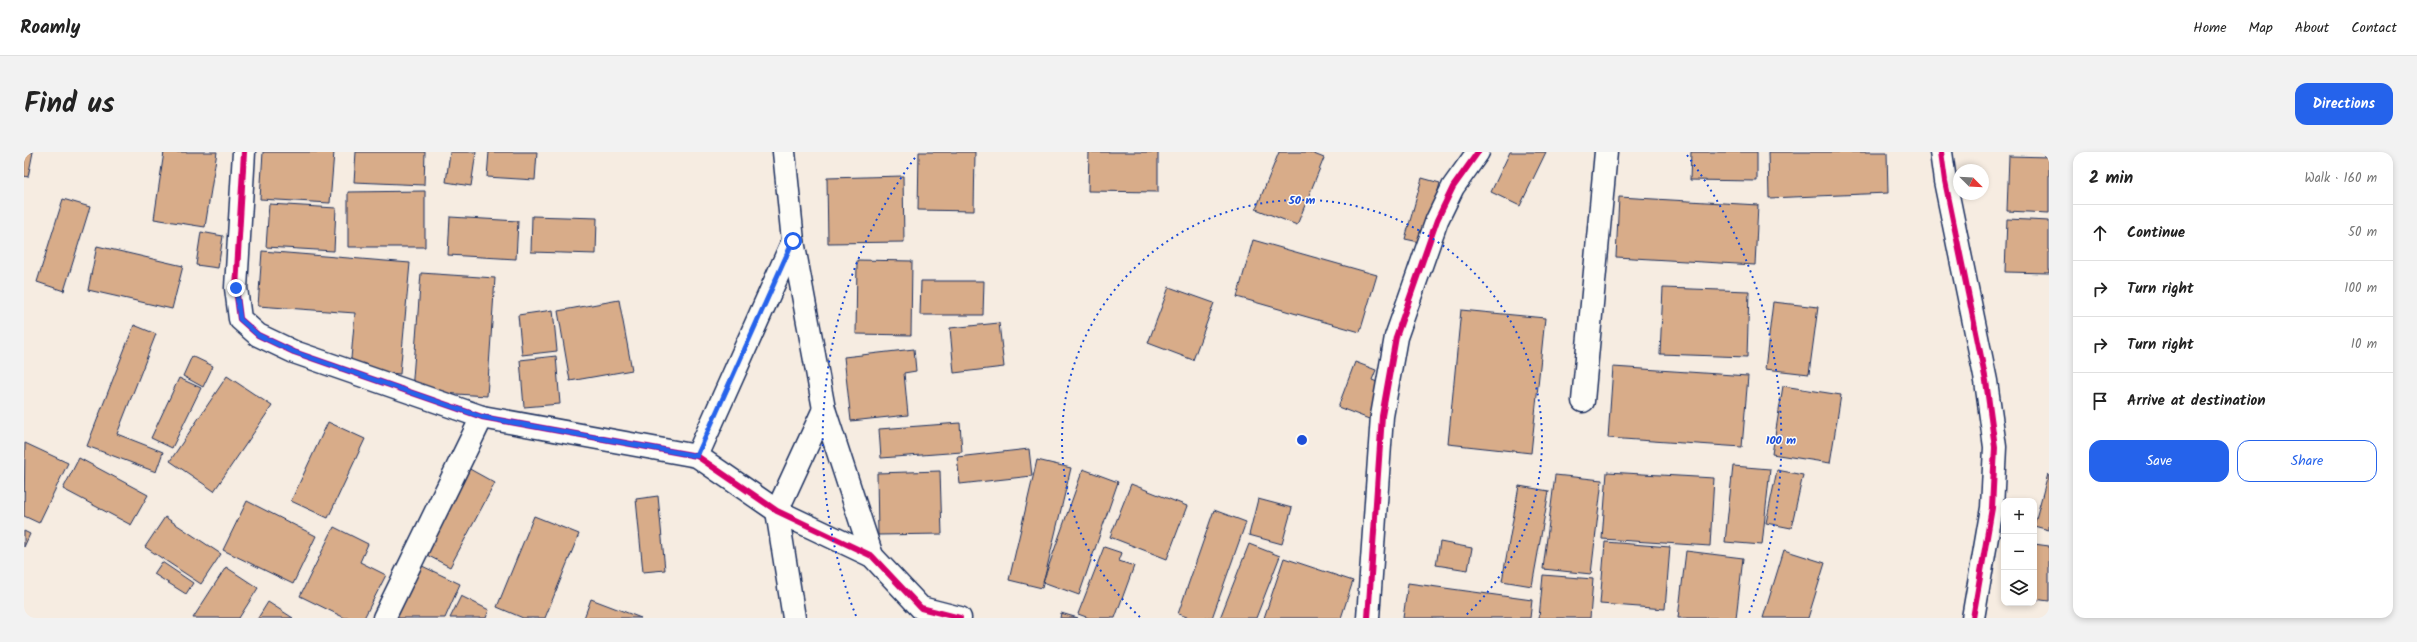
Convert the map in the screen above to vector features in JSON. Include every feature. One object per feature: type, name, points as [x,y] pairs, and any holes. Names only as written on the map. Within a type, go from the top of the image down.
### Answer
[{"type":"street","points":[[244,152],[236,288],[240,319],[258,335],[294,352],[482,417],[697,456],[777,510],[872,556],[921,608],[960,618]]},
{"type":"street","points":[[784,152],[793,241],[824,409],[872,556]]},
{"type":"street","points":[[1368,618],[1382,416],[1396,337],[1437,220],[1453,187],[1478,152]]},
{"type":"street","points":[[1583,401],[1606,152]]},
{"type":"street","points":[[1942,152],[1945,181],[1986,381],[1995,447],[1992,508],[1973,618]]},
{"type":"street","points":[[697,456],[793,241]]},
{"type":"street","points":[[794,618],[777,510],[824,409]]},
{"type":"street","points":[[384,618],[482,417]]},
{"type":"building","points":[[24,152],[33,152],[28,177],[24,176]]},
{"type":"building","points":[[164,152],[217,152],[205,227],[154,219]]},
{"type":"building","points":[[263,152],[334,152],[330,203],[260,199]]},
{"type":"building","points":[[356,152],[425,152],[424,185],[354,182]]},
{"type":"building","points":[[450,152],[476,152],[471,186],[446,182]]},
{"type":"building","points":[[489,152],[537,152],[535,180],[487,177]]},
{"type":"building","points":[[919,152],[975,152],[974,211],[918,210]]},
{"type":"building","points":[[1089,152],[1158,152],[1158,192],[1088,191]]},
{"type":"building","points":[[1279,152],[1309,152],[1324,158],[1297,225],[1256,209]]},
{"type":"building","points":[[1510,152],[1546,152],[1520,206],[1491,192]]},
{"type":"building","points":[[1691,152],[1757,152],[1757,181],[1690,180]]},
{"type":"building","points":[[1768,152],[1887,152],[1888,193],[1769,198]]},
{"type":"building","points":[[2009,156],[2049,157],[2049,213],[2007,211]]},
{"type":"building","points":[[903,176],[904,242],[828,243],[827,178]]},
{"type":"building","points":[[1422,178],[1440,183],[1424,243],[1405,239]]},
{"type":"building","points":[[425,191],[425,247],[348,247],[348,192]]},
{"type":"building","points":[[1619,197],[1758,205],[1755,265],[1616,257]]},
{"type":"building","points":[[63,199],[90,207],[64,291],[37,282]]},
{"type":"building","points":[[269,204],[336,208],[334,251],[266,247]]},
{"type":"building","points":[[532,216],[597,218],[596,254],[531,252]]},
{"type":"building","points":[[450,217],[518,221],[516,259],[448,255]]},
{"type":"building","points":[[2007,219],[2049,221],[2049,273],[2005,272]]},
{"type":"building","points":[[201,232],[223,236],[218,268],[196,265]]},
{"type":"building","points":[[1253,240],[1377,275],[1360,332],[1237,297]]},
{"type":"building","points":[[97,246],[183,266],[172,309],[88,290]]},
{"type":"building","points":[[262,251],[410,263],[400,374],[350,370],[355,313],[258,306]]},
{"type":"building","points":[[857,260],[912,261],[911,335],[856,334]]},
{"type":"building","points":[[421,273],[495,278],[487,396],[412,391]]},
{"type":"building","points":[[921,281],[984,281],[983,315],[920,315]]},
{"type":"building","points":[[1169,287],[1214,303],[1193,360],[1148,343]]},
{"type":"building","points":[[1663,288],[1749,291],[1747,357],[1660,354]]},
{"type":"building","points":[[619,300],[632,370],[570,381],[558,311]]},
{"type":"building","points":[[1773,302],[1818,307],[1809,374],[1765,369]]},
{"type":"building","points":[[553,310],[557,351],[522,355],[518,315]]},
{"type":"building","points":[[1461,310],[1545,318],[1531,453],[1448,444]]},
{"type":"building","points":[[999,323],[1004,367],[954,373],[950,328]]},
{"type":"building","points":[[134,325],[156,334],[117,434],[163,452],[156,472],[87,446]]},
{"type":"building","points":[[914,349],[916,371],[904,373],[908,415],[851,421],[844,357]]},
{"type":"building","points":[[192,356],[213,366],[203,387],[183,376]]},
{"type":"building","points":[[556,356],[560,404],[524,407],[520,360]]},
{"type":"building","points":[[1355,362],[1376,370],[1372,380],[1382,384],[1369,419],[1338,407]]},
{"type":"building","points":[[1613,367],[1748,376],[1742,447],[1608,438]]},
{"type":"building","points":[[227,376],[272,406],[214,491],[170,461]]},
{"type":"building","points":[[179,378],[201,388],[172,448],[151,438]]},
{"type":"building","points":[[1783,386],[1841,395],[1830,463],[1772,454]]},
{"type":"building","points":[[328,422],[365,439],[328,518],[291,501]]},
{"type":"building","points":[[960,423],[962,452],[881,458],[879,429]]},
{"type":"building","points":[[25,443],[68,463],[39,523],[24,516]]},
{"type":"building","points":[[1029,449],[1032,476],[960,484],[957,457]]},
{"type":"building","points":[[79,458],[148,495],[131,525],[63,489]]},
{"type":"building","points":[[1037,460],[1071,468],[1042,588],[1009,580]]},
{"type":"building","points":[[1733,466],[1770,469],[1762,545],[1725,542]]},
{"type":"building","points":[[466,467],[495,483],[450,567],[421,552]]},
{"type":"building","points":[[1083,469],[1118,482],[1079,595],[1043,582]]},
{"type":"building","points":[[1777,470],[1803,475],[1791,528],[1766,523]]},
{"type":"building","points":[[940,471],[942,534],[878,535],[877,473]]},
{"type":"building","points":[[1607,472],[1714,478],[1710,546],[1602,539]]},
{"type":"building","points":[[2048,474],[2049,530],[2037,527],[2037,515]]},
{"type":"building","points":[[1555,475],[1602,480],[1591,574],[1543,569]]},
{"type":"building","points":[[1131,484],[1187,506],[1167,559],[1110,537]]},
{"type":"building","points":[[1519,486],[1549,491],[1532,586],[1502,581]]},
{"type":"building","points":[[658,496],[665,570],[643,572],[636,499]]},
{"type":"building","points":[[1258,499],[1292,508],[1282,544],[1249,535]]},
{"type":"building","points":[[247,501],[316,536],[293,584],[223,550]]},
{"type":"building","points":[[1214,510],[1246,522],[1212,618],[1190,618],[1178,614]]},
{"type":"building","points":[[534,516],[579,534],[545,618],[523,618],[497,607]]},
{"type":"building","points":[[165,517],[221,554],[201,584],[145,547]]},
{"type":"building","points":[[334,527],[368,544],[360,562],[386,575],[364,618],[345,618],[300,596]]},
{"type":"building","points":[[24,531],[30,534],[24,547]]},
{"type":"building","points":[[1440,542],[1472,548],[1468,570],[1436,565]]},
{"type":"building","points":[[1605,542],[1670,547],[1665,609],[1600,604]]},
{"type":"building","points":[[1249,544],[1280,556],[1256,618],[1220,618]]},
{"type":"building","points":[[2037,544],[2049,546],[2049,601],[2037,599]]},
{"type":"building","points":[[1104,547],[1122,553],[1119,561],[1134,566],[1115,618],[1089,618],[1078,614]]},
{"type":"building","points":[[1784,550],[1825,563],[1808,618],[1763,618]]},
{"type":"building","points":[[1686,551],[1743,558],[1736,618],[1678,618]]},
{"type":"building","points":[[1284,558],[1353,581],[1341,618],[1264,618]]},
{"type":"building","points":[[162,562],[193,583],[186,594],[154,574]]},
{"type":"building","points":[[418,564],[460,584],[445,618],[394,618]]},
{"type":"building","points":[[226,567],[258,588],[239,618],[193,618]]},
{"type":"building","points":[[1543,575],[1593,579],[1590,618],[1539,618]]},
{"type":"building","points":[[1408,583],[1532,600],[1530,618],[1403,618]]},
{"type":"building","points":[[461,596],[489,610],[486,618],[450,618]]},
{"type":"building","points":[[591,599],[641,618],[584,618]]},
{"type":"building","points":[[268,602],[293,618],[258,618]]},
{"type":"building","points":[[1061,613],[1078,618],[1060,618]]},
{"type":"cycle path","points":[[244,152],[236,288],[240,319],[258,335],[294,352],[482,417],[697,456],[777,511],[872,556],[921,608],[960,618]]},
{"type":"cycle path","points":[[1368,618],[1382,416],[1396,337],[1437,220],[1453,187],[1478,152]]},
{"type":"cycle path","points":[[1941,152],[1945,181],[1986,381],[1995,447],[1992,508],[1973,618]]},
{"type":"route","points":[[236,288],[240,319],[258,335],[294,352],[482,417],[580,436],[697,456],[793,241]]}]
